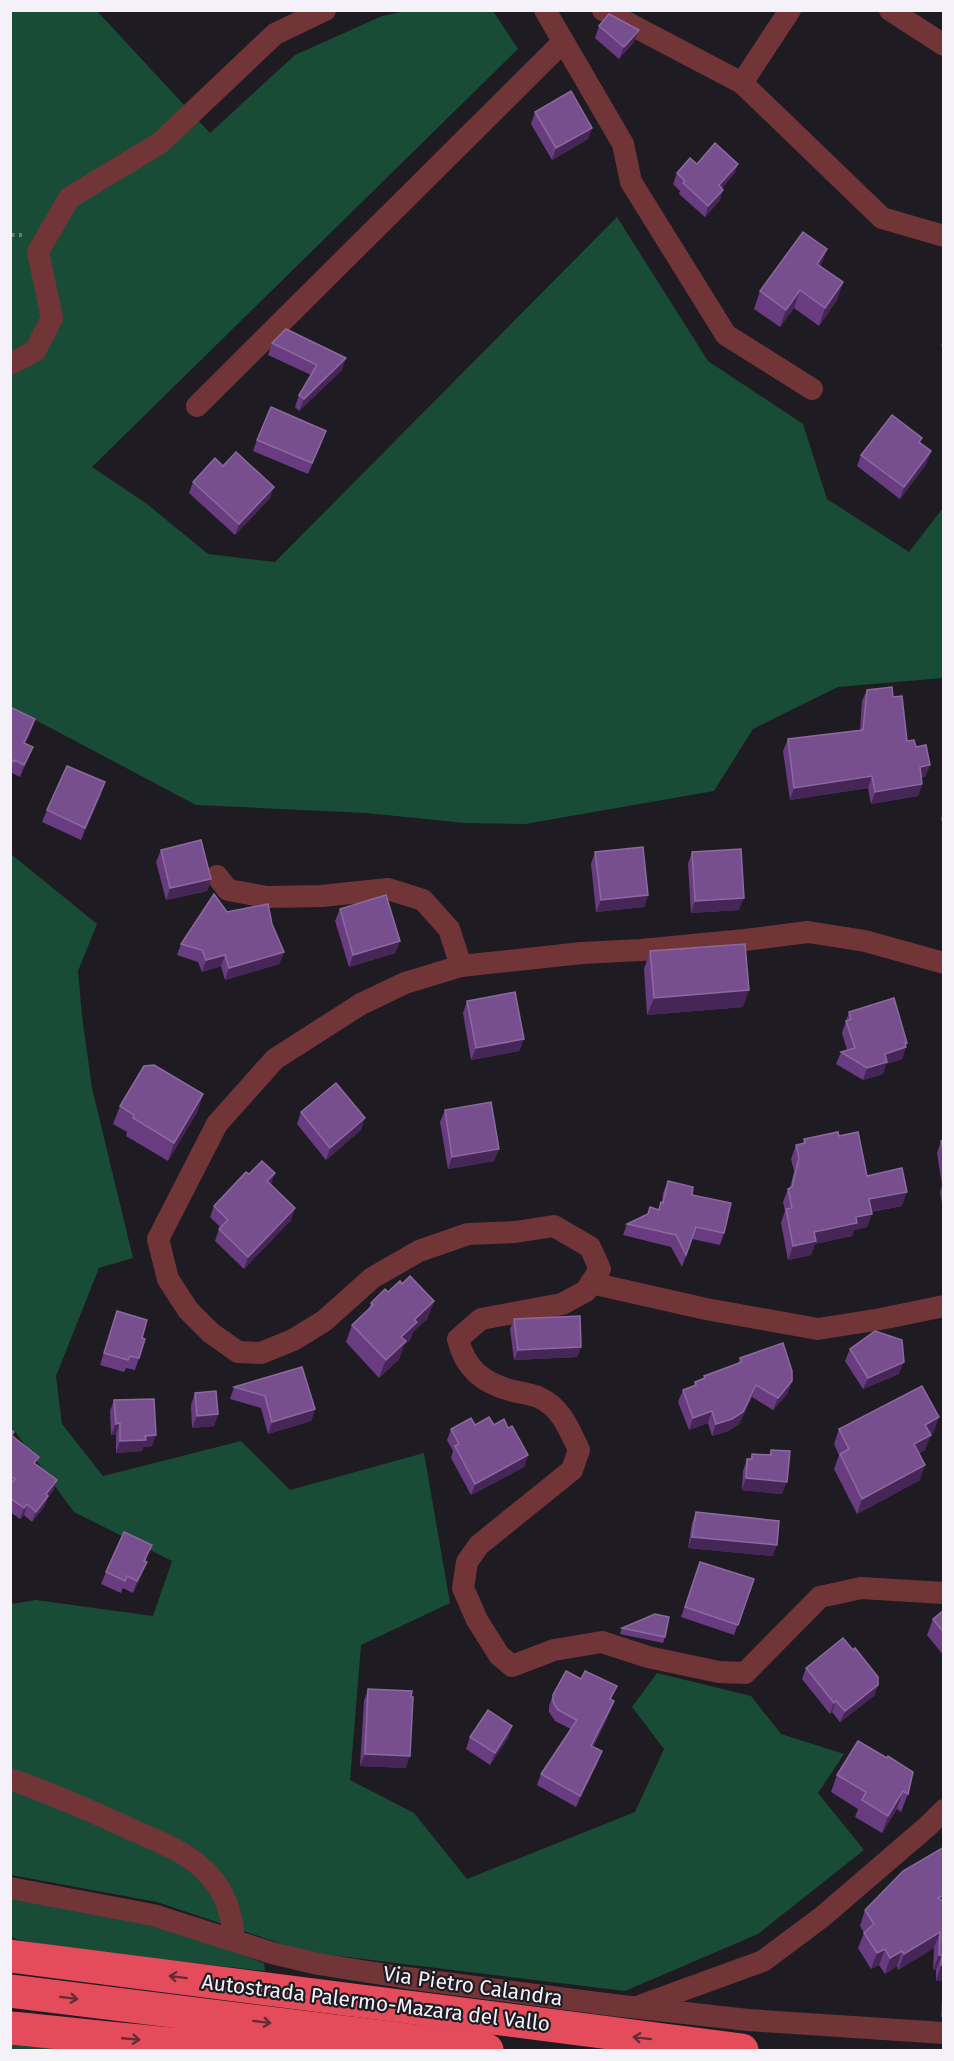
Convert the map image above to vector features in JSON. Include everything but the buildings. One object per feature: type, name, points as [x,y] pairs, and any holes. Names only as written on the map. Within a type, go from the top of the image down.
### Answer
[{"type":"highway","points":[[10,1950],[54,1961]]},
{"type":"highway","name":"Autostrada Palermo-Mazara del Vallo","points":[[10,1956],[742,2050]]},
{"type":"highway","name":"Autostrada Palermo-Mazara del Vallo","points":[[10,1991],[487,2050]]},
{"type":"highway","points":[[10,2028],[275,2050],[426,2043]]},
{"type":"street","points":[[10,364],[35,351],[52,318],[38,252],[69,198],[160,143],[275,34],[325,10]]},
{"type":"street","points":[[545,10],[622,144],[632,182],[726,335],[812,389]]},
{"type":"street","points":[[603,10],[742,83],[882,218],[944,236]]},
{"type":"street","points":[[742,83],[790,10]]},
{"type":"street","points":[[890,10],[944,45]]},
{"type":"street","points":[[197,406],[563,42]]},
{"type":"street","points":[[217,876],[228,890],[267,897],[322,896],[388,889],[423,900],[448,929],[461,966]]},
{"type":"street","points":[[944,963],[865,941],[808,932],[641,950],[582,952],[461,966],[405,983],[361,1004],[275,1059],[217,1124],[158,1239],[168,1279],[188,1310],[211,1333],[238,1352],[261,1353],[293,1340],[324,1321],[372,1278],[419,1251],[468,1234],[515,1232],[554,1226],[590,1246],[600,1269],[586,1291],[561,1304],[481,1319],[458,1339],[462,1355],[480,1377],[507,1389],[541,1398],[563,1418],[579,1450],[572,1470],[479,1545],[467,1562],[463,1588],[477,1620],[499,1655],[512,1666],[554,1650],[602,1642],[648,1657],[719,1672],[745,1673],[820,1597],[861,1588],[944,1593]]},
{"type":"street","points":[[591,1282],[706,1309],[818,1329],[944,1306]]},
{"type":"street","points":[[10,1779],[110,1819],[190,1859],[215,1882],[225,1898],[232,1917],[234,1940]]},
{"type":"street","points":[[635,2007],[763,1961],[822,1917],[944,1810]]},
{"type":"street","name":"Via Pietro Calandra","points":[[10,1888],[153,1914],[272,1953],[318,1964],[407,1978],[635,2007],[813,2025],[944,2033]]},
{"type":"green space","points":[[409,10],[493,11],[518,49],[92,467],[147,504],[208,554],[275,562],[617,217],[708,361],[803,424],[827,499],[909,552],[943,508],[943,678],[838,687],[753,729],[714,791],[525,824],[465,823],[366,813],[196,805],[11,707],[10,11],[97,11],[210,133],[295,55],[382,16]]},
{"type":"green space","points":[[11,854],[97,924],[78,971],[82,1016],[92,1088],[133,1258],[99,1268],[56,1376],[62,1424],[103,1476],[241,1441],[290,1490],[424,1453],[450,1603],[361,1645],[350,1780],[414,1813],[467,1879],[635,1812],[664,1749],[632,1707],[657,1673],[751,1696],[781,1734],[844,1754],[818,1793],[864,1850],[758,1934],[625,1991],[306,1952],[157,1902],[11,1875],[11,1604],[36,1600],[153,1616],[172,1561],[74,1512],[11,1426]]},
{"type":"green space","points":[[10,1899],[96,1913],[160,1928],[264,1963],[265,1971],[77,1950],[19,1940],[11,1937]]},
{"type":"green space","points":[[11,2043],[92,2050],[11,2050]]}]
